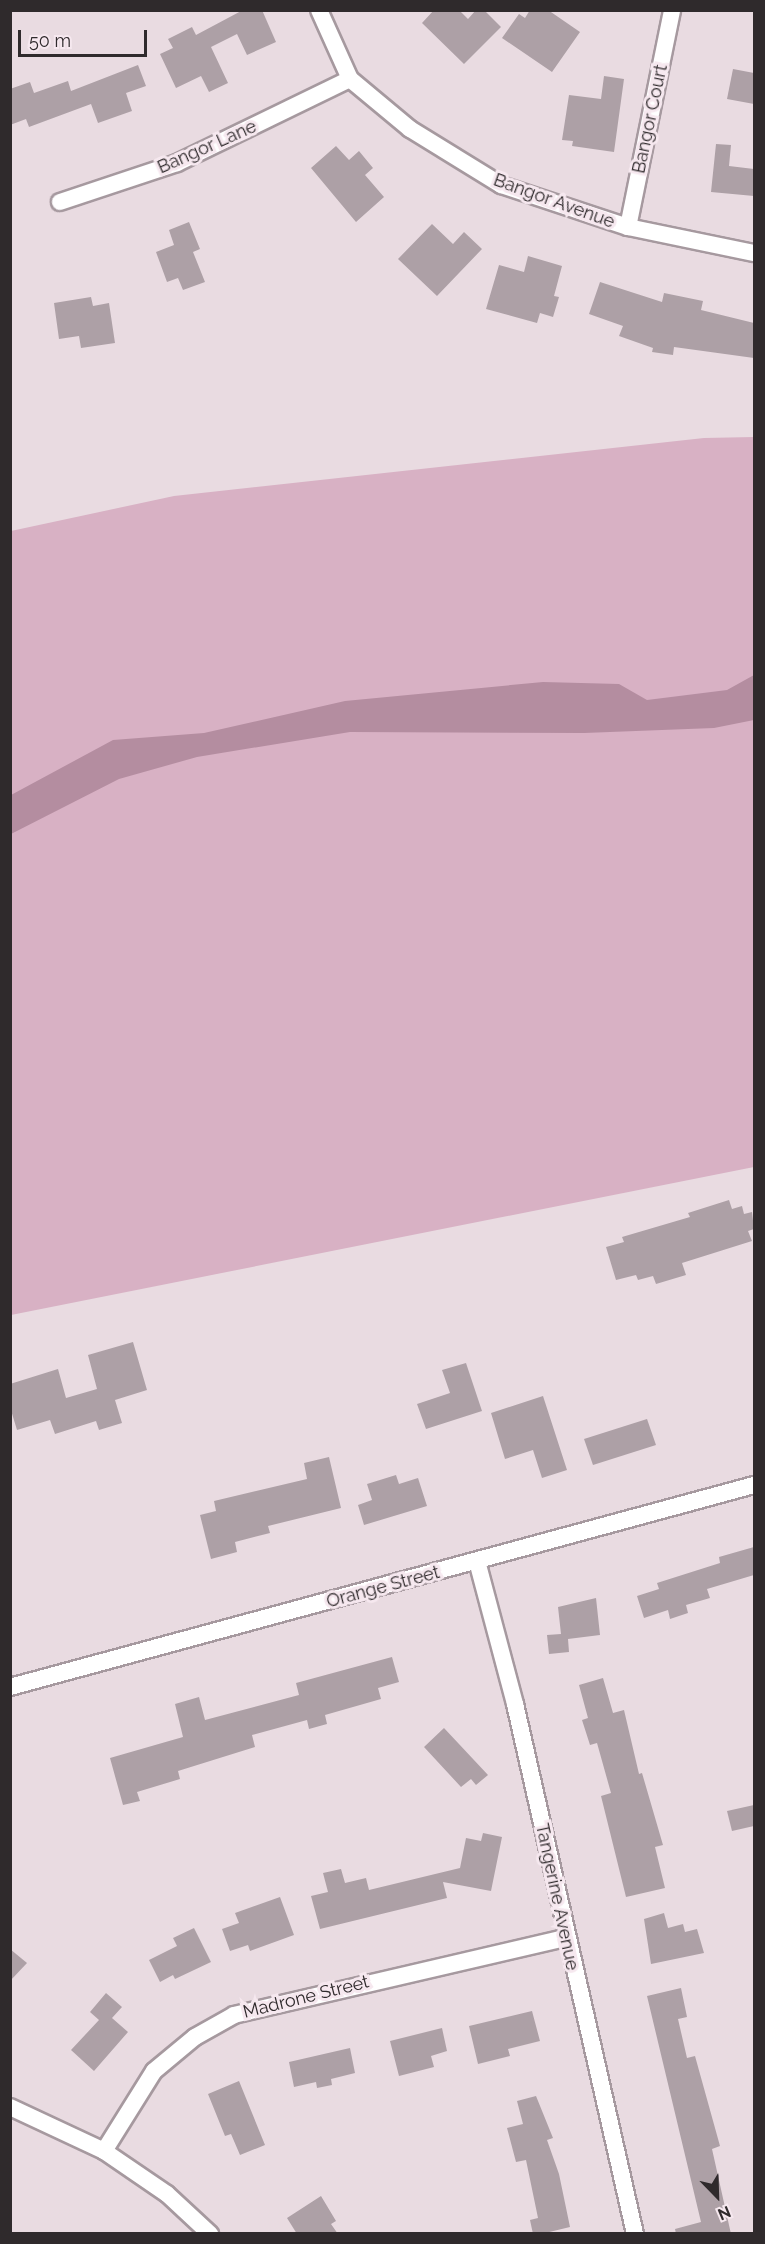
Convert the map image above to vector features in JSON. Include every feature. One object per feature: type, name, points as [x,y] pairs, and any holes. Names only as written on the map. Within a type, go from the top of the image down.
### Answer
[{"type":"street","name":"Bangor Avenue","points":[[319,10],[350,80],[410,129],[501,185],[628,227],[754,253]]},
{"type":"street","name":"Bangor Court","points":[[628,227],[672,10]]},
{"type":"street","name":"Bangor Lane","points":[[60,202],[177,163],[350,80]]},
{"type":"street","name":"Orange Street","points":[[10,1687],[754,1485]]},
{"type":"street","name":"Tangerine Avenue","points":[[477,1561],[515,1704],[565,1938],[635,2234]]},
{"type":"street","name":"Madrone Street","points":[[104,2151],[154,2071],[195,2037],[234,2015],[565,1938]]},
{"type":"street","points":[[10,2107],[104,2151],[167,2194],[210,2234]]},
{"type":"shaded area","points":[[754,437],[754,1167],[11,1315],[11,531],[174,496],[704,438]]},
{"type":"shaded area","points":[[754,675],[754,720],[714,728],[584,733],[350,732],[197,757],[119,779],[11,834],[11,795],[113,740],[204,733],[345,701],[543,682],[619,684],[647,700],[727,690]]},
{"type":"building","points":[[243,10],[262,10],[276,42],[247,55],[237,34],[211,47],[228,83],[209,92],[201,76],[176,88],[160,54],[173,48],[168,39],[192,27],[196,35]]},
{"type":"building","points":[[434,10],[459,10],[468,19],[476,10],[484,10],[501,27],[464,64],[422,23]]},
{"type":"building","points":[[530,10],[548,10],[580,32],[552,72],[502,38],[519,14],[525,18]]},
{"type":"building","points":[[138,65],[146,86],[126,93],[132,111],[98,123],[91,104],[29,127],[26,119],[10,125],[10,89],[30,82],[34,93],[68,81],[71,91]]},
{"type":"building","points":[[733,69],[754,73],[754,104],[727,99]]},
{"type":"building","points":[[604,76],[624,79],[614,152],[572,146],[573,141],[562,140],[569,95],[601,99]]},
{"type":"building","points":[[716,144],[731,145],[729,166],[754,169],[754,196],[711,192]]},
{"type":"building","points":[[336,146],[349,160],[359,151],[373,168],[365,175],[384,197],[356,222],[311,168]]},
{"type":"building","points":[[189,222],[200,249],[193,252],[205,282],[183,290],[178,278],[167,282],[156,252],[174,245],[169,230]]},
{"type":"building","points":[[432,224],[453,244],[464,232],[482,249],[437,296],[398,259]]},
{"type":"building","points":[[528,256],[562,266],[554,296],[559,297],[553,317],[540,313],[537,323],[486,309],[499,265],[524,272]]},
{"type":"building","points":[[600,282],[662,302],[664,293],[703,301],[701,310],[754,323],[754,358],[674,347],[673,355],[652,352],[653,348],[619,336],[623,326],[589,314]]},
{"type":"building","points":[[91,297],[93,306],[109,303],[115,343],[81,348],[79,336],[59,339],[54,303]]},
{"type":"building","points":[[729,1200],[732,1209],[742,1206],[744,1214],[752,1212],[754,1229],[748,1231],[752,1241],[682,1263],[686,1275],[656,1284],[653,1276],[638,1280],[636,1275],[616,1280],[606,1247],[624,1242],[622,1237],[690,1217],[688,1213]]},
{"type":"building","points":[[133,1342],[147,1390],[115,1400],[122,1423],[99,1430],[96,1421],[55,1434],[50,1420],[17,1430],[10,1407],[10,1384],[58,1369],[66,1398],[97,1389],[88,1355]]},
{"type":"building","points":[[466,1363],[482,1411],[426,1429],[417,1404],[450,1393],[442,1370]]},
{"type":"building","points":[[543,1396],[567,1470],[542,1478],[533,1450],[505,1459],[491,1413]]},
{"type":"building","points":[[647,1419],[656,1445],[593,1465],[584,1439]]},
{"type":"building","points":[[329,1457],[341,1508],[268,1526],[270,1533],[235,1542],[237,1552],[211,1559],[200,1515],[216,1511],[214,1501],[307,1479],[304,1463]]},
{"type":"building","points":[[396,1475],[399,1484],[418,1478],[427,1506],[364,1525],[358,1505],[372,1500],[367,1484]]},
{"type":"building","points":[[754,1547],[754,1575],[707,1589],[710,1598],[686,1605],[688,1613],[670,1619],[668,1610],[644,1618],[637,1596],[659,1589],[657,1583],[720,1563],[719,1557]]},
{"type":"building","points":[[596,1598],[600,1635],[568,1639],[569,1652],[549,1654],[547,1635],[561,1634],[558,1607]]},
{"type":"building","points":[[392,1657],[399,1682],[378,1688],[381,1699],[325,1715],[327,1724],[309,1729],[307,1720],[252,1735],[255,1747],[178,1771],[180,1779],[137,1792],[140,1801],[123,1805],[110,1758],[183,1737],[175,1704],[199,1697],[205,1720],[299,1695],[296,1683]]},
{"type":"building","points":[[603,1678],[613,1713],[624,1710],[639,1774],[642,1773],[663,1845],[655,1847],[665,1888],[626,1897],[601,1796],[611,1793],[597,1743],[590,1745],[582,1720],[588,1718],[579,1685]]},
{"type":"building","points":[[444,1728],[488,1775],[476,1785],[471,1779],[461,1787],[424,1747]]},
{"type":"building","points":[[754,1805],[754,1826],[732,1831],[727,1811]]},
{"type":"building","points":[[483,1833],[502,1837],[491,1891],[443,1882],[447,1898],[320,1929],[311,1896],[328,1892],[323,1873],[341,1869],[345,1883],[366,1878],[369,1890],[460,1868],[466,1838],[481,1841]]},
{"type":"building","points":[[280,1897],[294,1935],[250,1951],[248,1945],[230,1951],[222,1929],[239,1923],[235,1913]]},
{"type":"building","points":[[664,1913],[668,1928],[683,1924],[685,1932],[697,1929],[704,1953],[651,1964],[644,1919]]},
{"type":"building","points":[[194,1928],[211,1962],[175,1979],[173,1975],[160,1982],[149,1960],[177,1946],[173,1938]]},
{"type":"building","points":[[10,1949],[27,1963],[10,1981]]},
{"type":"building","points":[[681,1988],[687,2017],[678,2019],[687,2058],[695,2056],[720,2146],[712,2149],[731,2234],[676,2234],[675,2229],[701,2222],[647,1996]]},
{"type":"building","points":[[106,1993],[122,2007],[112,2018],[128,2032],[94,2071],[71,2050],[99,2020],[90,2012]]},
{"type":"building","points":[[532,2011],[540,2041],[508,2049],[510,2056],[478,2064],[469,2026]]},
{"type":"building","points":[[442,2028],[447,2051],[431,2056],[434,2067],[399,2076],[390,2041]]},
{"type":"building","points":[[350,2048],[355,2073],[331,2079],[332,2085],[317,2088],[316,2082],[294,2087],[289,2062]]},
{"type":"building","points":[[239,2081],[265,2145],[240,2155],[231,2134],[225,2136],[208,2094]]},
{"type":"building","points":[[536,2096],[553,2138],[547,2140],[559,2174],[570,2227],[541,2234],[533,2234],[530,2220],[538,2218],[526,2160],[516,2162],[507,2128],[523,2124],[517,2101]]},
{"type":"building","points":[[321,2196],[336,2221],[331,2224],[338,2234],[297,2234],[287,2218]]}]
